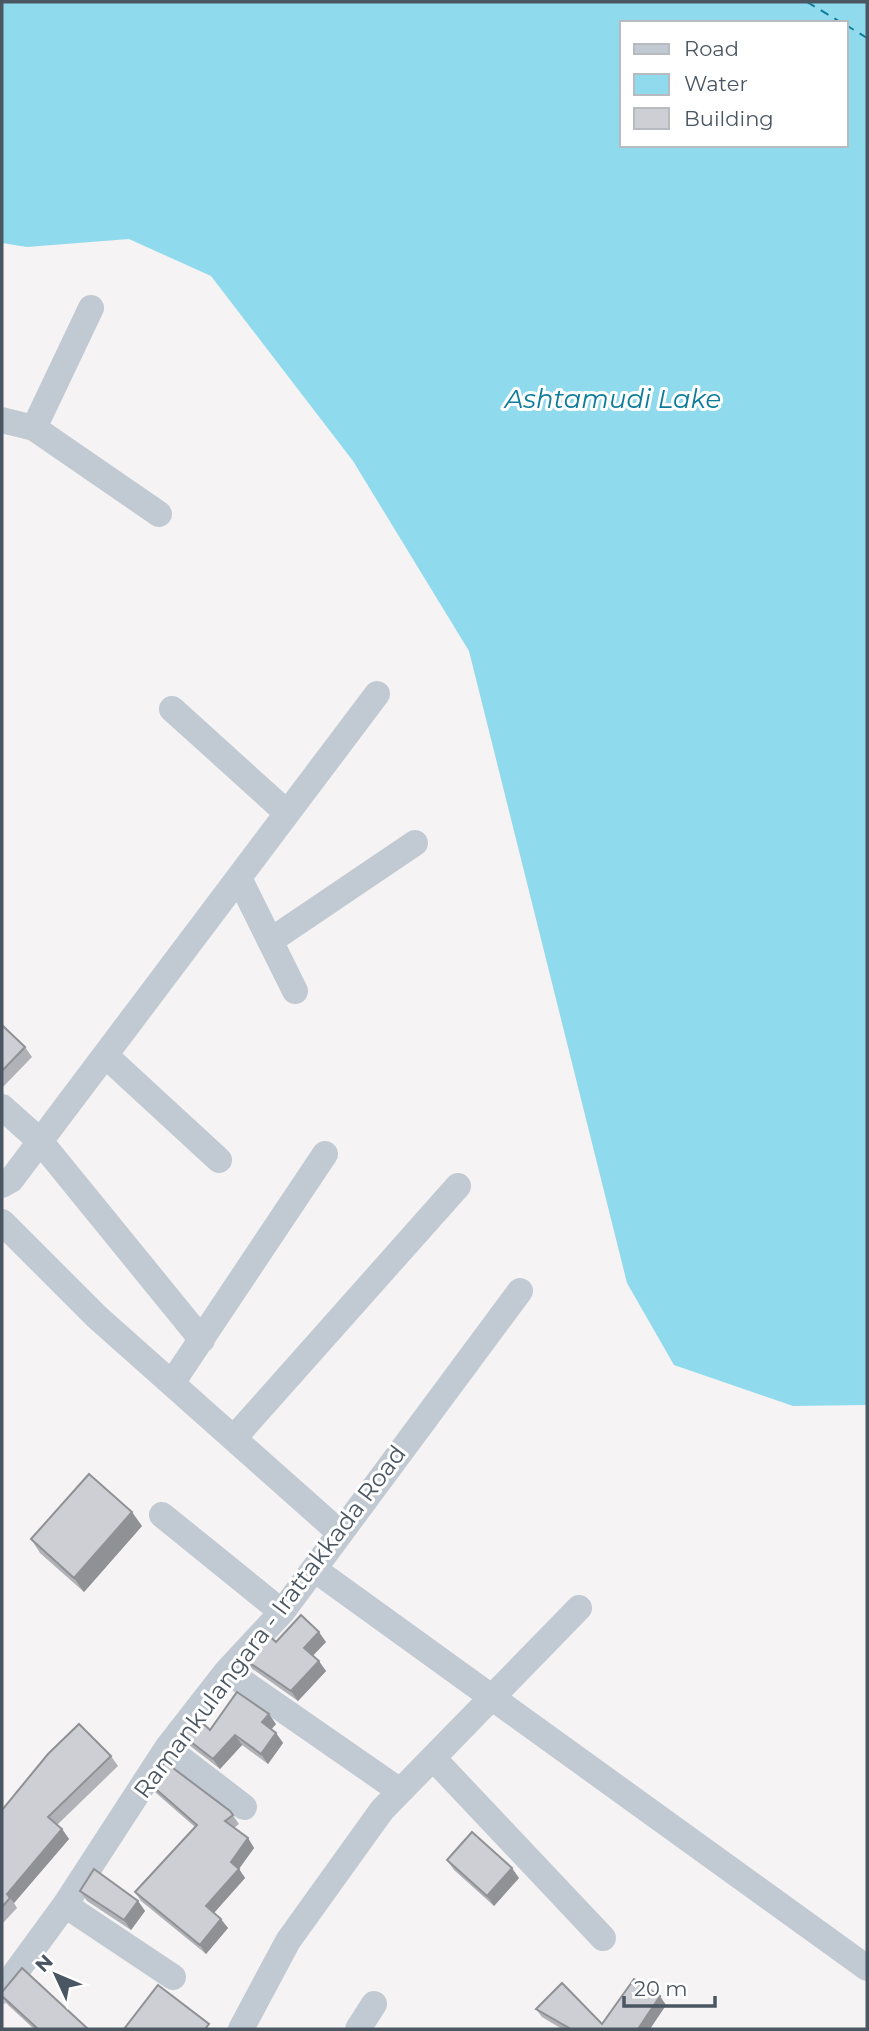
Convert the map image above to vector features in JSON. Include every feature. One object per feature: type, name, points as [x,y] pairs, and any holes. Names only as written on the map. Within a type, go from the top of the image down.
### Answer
[{"type":"street","points":[[34,428],[91,309]]},
{"type":"street","points":[[2,420],[34,428],[159,514]]},
{"type":"street","points":[[2,1185],[11,1180],[377,694]]},
{"type":"street","points":[[172,709],[287,814]]},
{"type":"street","points":[[270,941],[415,843]]},
{"type":"street","points":[[239,878],[295,991]]},
{"type":"street","points":[[105,1055],[219,1160]]},
{"type":"street","points":[[2,1107],[40,1141],[202,1340]]},
{"type":"street","points":[[172,1383],[325,1154]]},
{"type":"street","points":[[234,1438],[457,1186]]},
{"type":"street","points":[[2,1222],[97,1317],[340,1533]]},
{"type":"street","name":"Ramankulangara - Irattakkada Road","points":[[2,1991],[65,1905],[167,1748],[227,1671],[282,1612],[520,1290]]},
{"type":"street","points":[[162,1515],[282,1612]]},
{"type":"street","points":[[314,1569],[867,1968]]},
{"type":"street","points":[[241,2029],[288,1941],[382,1810],[579,1608]]},
{"type":"street","points":[[227,1671],[400,1791]]},
{"type":"street","points":[[167,1748],[244,1807]]},
{"type":"street","points":[[433,1758],[603,1938]]},
{"type":"street","points":[[65,1905],[173,1977]]},
{"type":"street","points":[[358,2029],[374,2004]]},
{"type":"water","name":"Ashtamudi Lake","points":[[2,2],[867,2],[867,1405],[793,1406],[674,1365],[627,1283],[469,651],[353,461],[211,276],[129,239],[27,247],[2,243]]},
{"type":"building","points":[[2,1025],[25,1047],[2,1071]]},
{"type":"building","points":[[89,1474],[132,1512],[74,1578],[31,1539]]},
{"type":"building","points":[[301,1615],[319,1632],[304,1648],[319,1661],[291,1691],[244,1659],[267,1634],[276,1642]]},
{"type":"building","points":[[237,1692],[269,1714],[262,1722],[276,1733],[261,1754],[235,1735],[213,1759],[182,1735],[196,1717],[210,1730]]},
{"type":"building","points":[[79,1724],[111,1756],[48,1817],[62,1829],[7,1894],[10,1898],[2,1907],[2,1810],[48,1754]]},
{"type":"building","points":[[165,1762],[230,1811],[233,1815],[225,1821],[248,1838],[231,1862],[239,1869],[206,1906],[221,1919],[200,1945],[135,1892],[197,1825],[150,1784]]},
{"type":"building","points":[[472,1832],[512,1868],[487,1896],[447,1860]]},
{"type":"building","points":[[94,1869],[138,1901],[124,1920],[80,1891]]},
{"type":"building","points":[[22,1968],[88,2029],[38,2029],[2,1996],[2,1992]]},
{"type":"building","points":[[634,1979],[660,1996],[638,2029],[571,2029],[536,2009],[562,1983],[602,2024]]},
{"type":"building","points":[[158,1985],[209,2024],[205,2029],[124,2029]]},
{"type":"ferry route","points":[[807,2],[839,21]]},
{"type":"ferry route","points":[[848,26],[867,38]]}]
